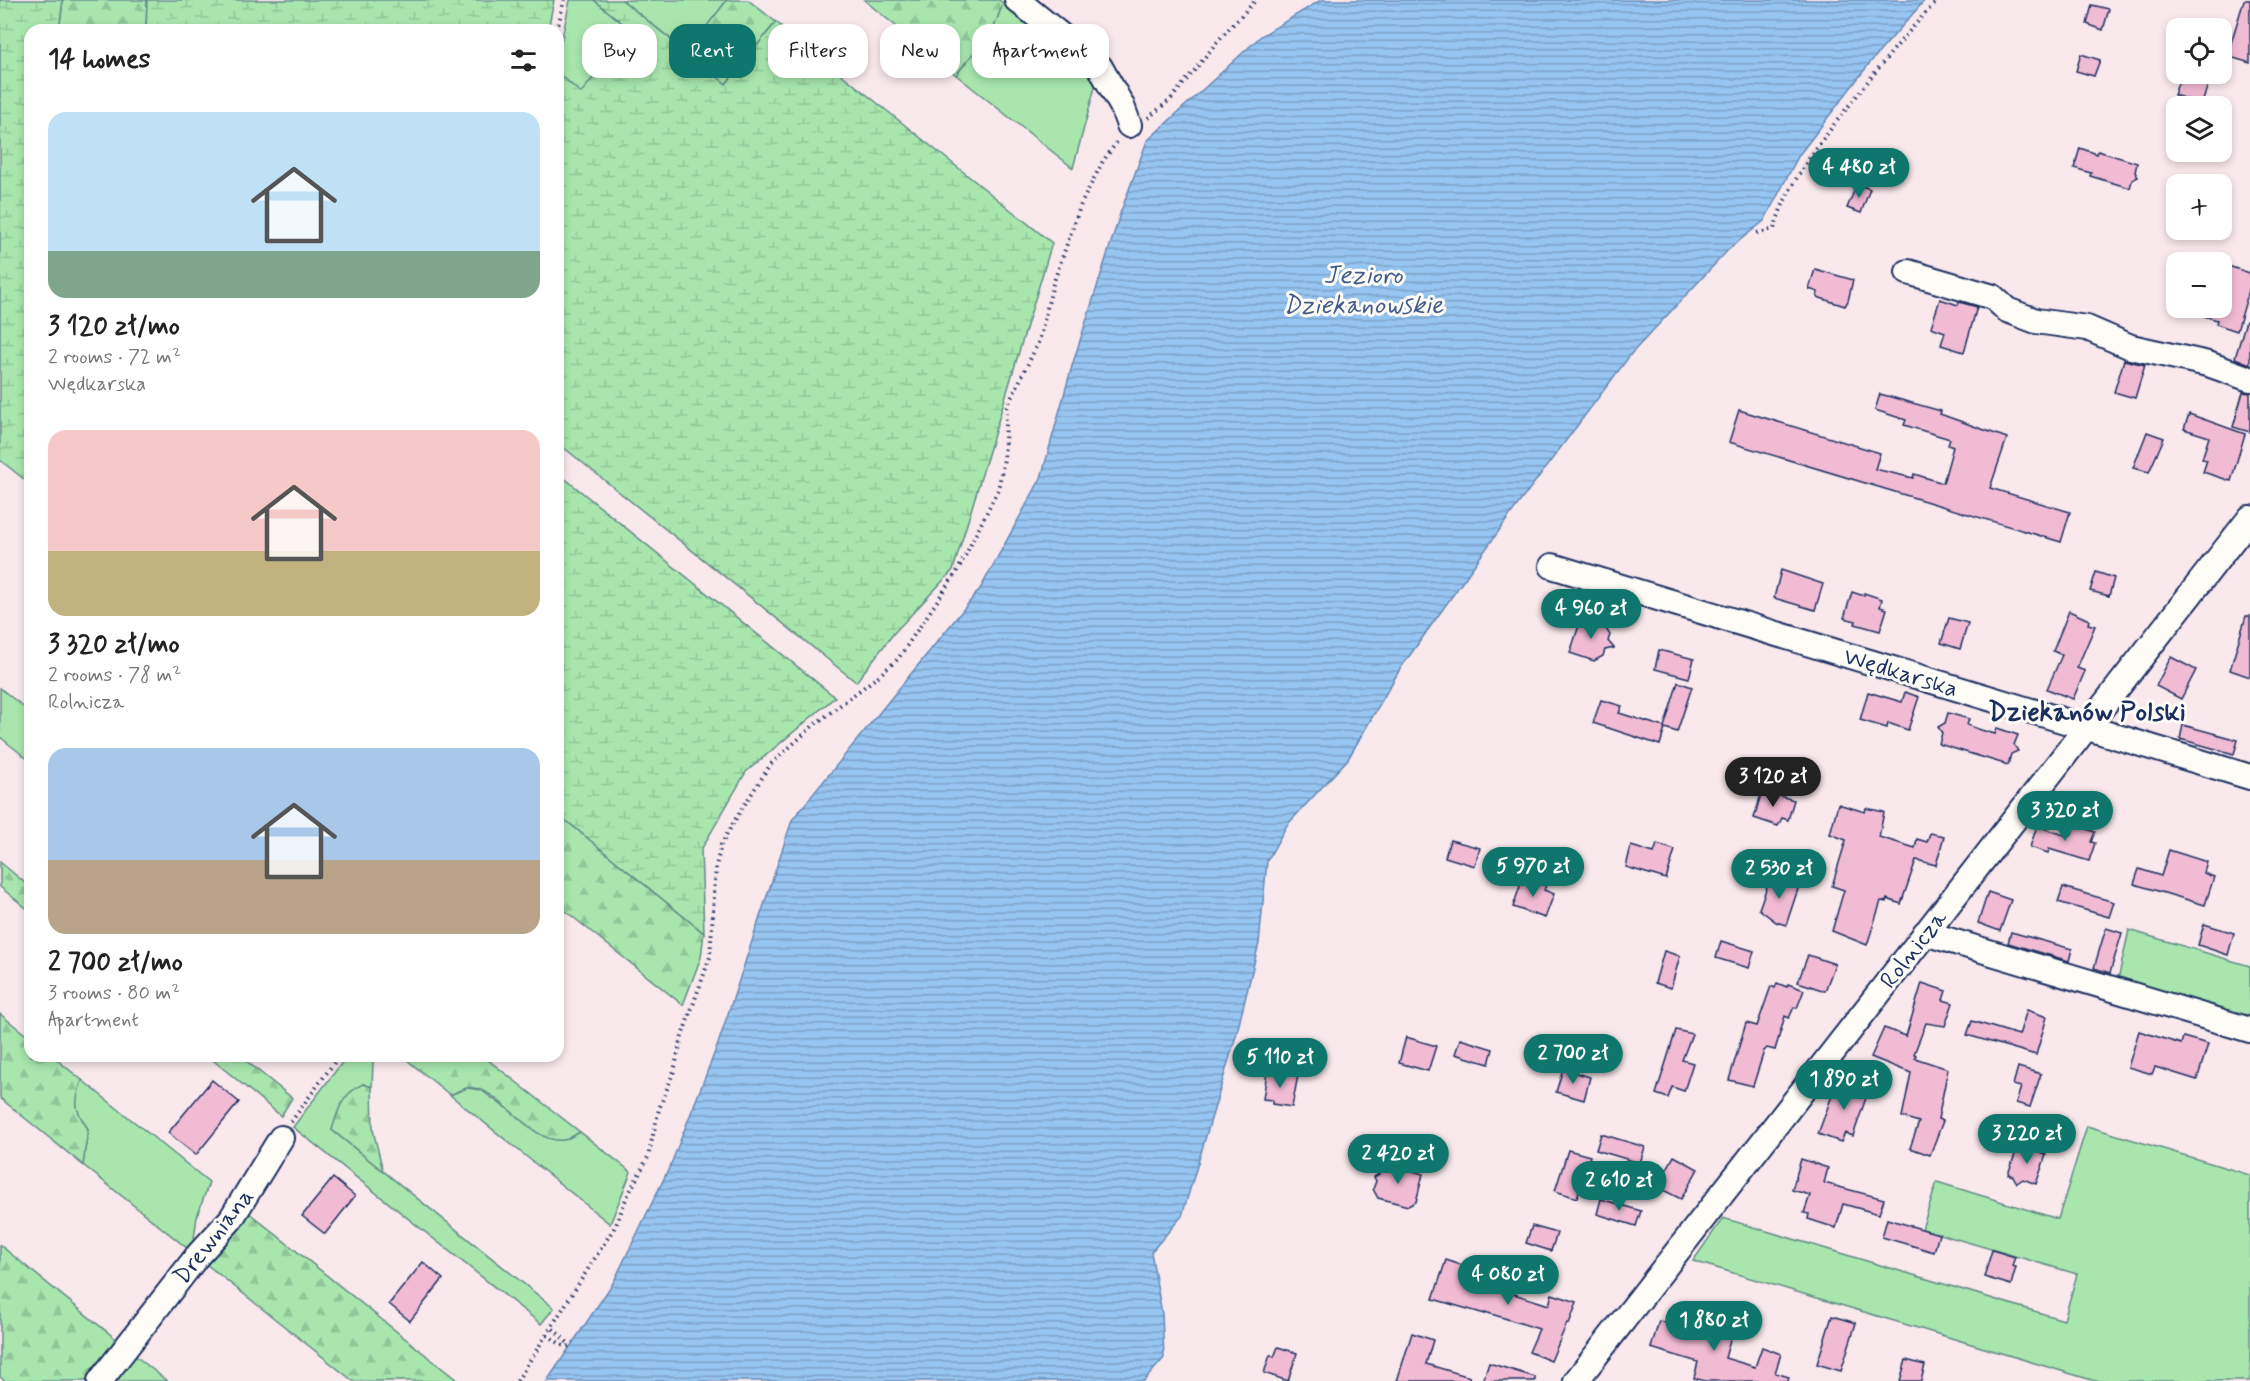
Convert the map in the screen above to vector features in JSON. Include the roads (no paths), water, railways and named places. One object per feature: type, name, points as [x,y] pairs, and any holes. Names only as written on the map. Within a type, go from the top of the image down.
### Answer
[{"type":"street","points":[[1017,0],[1100,67],[1130,125]]},
{"type":"street","points":[[1908,272],[1993,297],[2007,310],[2036,321],[2086,328],[2131,347],[2208,364],[2250,379]]},
{"type":"street","name":"Rolnicza","points":[[1576,1381],[2250,518]]},
{"type":"street","name":"Wędkarska","points":[[1552,566],[2250,777]]},
{"type":"street","points":[[1925,933],[2250,1030]]},
{"type":"street","name":"Drewniana","points":[[100,1381],[198,1255],[231,1219],[281,1138]]},
{"type":"water","name":"Jezioro Dziekanowskie","points":[[1321,0],[1925,0],[1869,64],[1799,155],[1764,221],[1730,248],[1631,354],[1513,511],[1400,669],[1348,759],[1287,825],[1267,861],[1259,943],[1236,1036],[1182,1216],[1151,1252],[1162,1314],[1164,1358],[1144,1381],[547,1381],[613,1283],[671,1164],[718,1044],[792,820],[980,589],[1041,478],[1072,366],[1121,211],[1147,141],[1261,36]]},
{"type":"district","name":"Dziekanów Polski","points":[[2087,711]]}]
